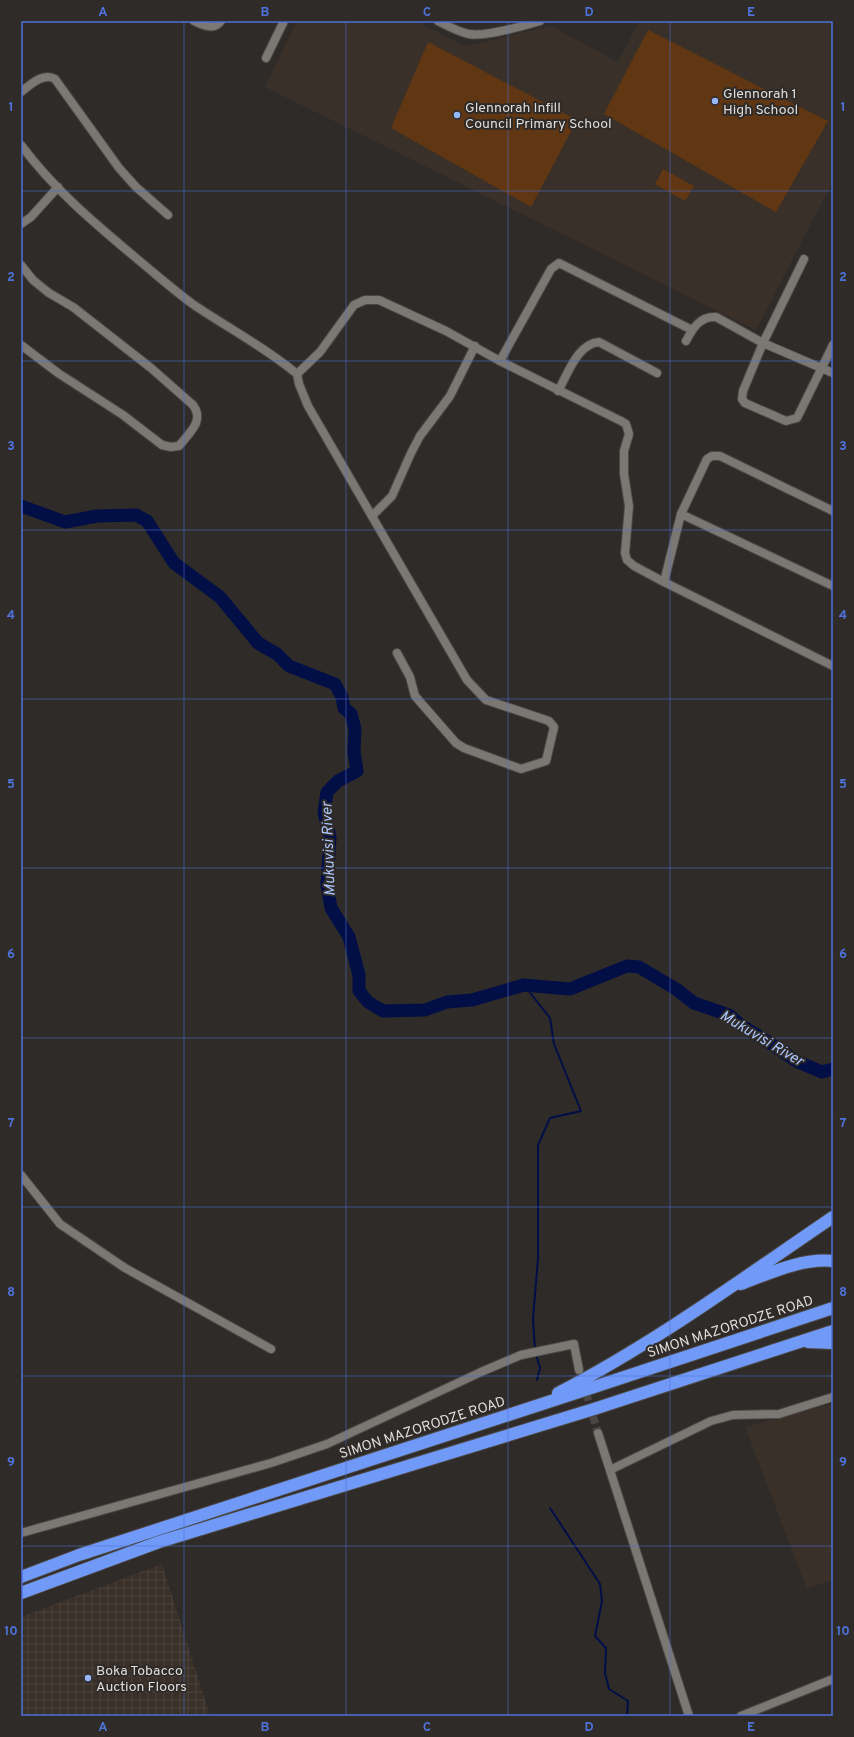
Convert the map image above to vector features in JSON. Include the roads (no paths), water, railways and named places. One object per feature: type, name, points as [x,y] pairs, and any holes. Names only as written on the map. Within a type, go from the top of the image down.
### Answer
[{"type":"highway","points":[[526,1409],[604,1369],[643,1345],[833,1217]]},
{"type":"highway","points":[[724,1291],[787,1267],[822,1260],[833,1261]]},
{"type":"highway","name":"SIMON MAZORODZE ROAD","points":[[21,1577],[86,1552],[833,1308]]},
{"type":"highway","points":[[21,1593],[159,1542],[594,1409],[833,1331]]},
{"type":"highway","points":[[801,1342],[833,1343]]},
{"type":"street","points":[[194,21],[212,26],[216,26],[221,21]]},
{"type":"street","points":[[266,58],[284,21]]},
{"type":"street","points":[[438,21],[460,32],[476,35],[524,26],[540,21]]},
{"type":"street","points":[[21,92],[44,78],[48,77],[55,79],[119,168],[136,188],[168,215]]},
{"type":"street","points":[[21,145],[33,161],[81,212],[194,304],[264,348],[297,374],[298,384],[308,406],[467,680],[486,700],[549,721],[554,727],[546,761],[521,769],[464,748],[456,743],[416,696],[410,677],[397,653]]},
{"type":"street","points":[[21,224],[31,218],[58,187]]},
{"type":"street","points":[[804,259],[763,343],[741,396],[745,402],[786,421],[797,418],[833,345]]},
{"type":"street","points":[[500,361],[551,269],[559,263],[692,330]]},
{"type":"street","points":[[21,265],[33,280],[49,293],[73,307],[151,368],[193,405],[198,411],[199,417],[196,424],[179,446],[171,447],[162,445],[123,415],[58,373],[21,345]]},
{"type":"street","points":[[297,374],[320,352],[354,306],[365,300],[379,300],[475,346],[500,361],[558,391],[621,421],[628,428],[629,434],[624,451],[624,474],[630,506],[625,552],[627,560],[634,566],[664,582],[832,663]]},
{"type":"street","points":[[686,341],[692,330],[700,321],[707,316],[716,317],[763,343],[833,372]]},
{"type":"street","points":[[558,391],[582,348],[591,343],[599,342],[658,372]]},
{"type":"street","points":[[372,516],[392,496],[420,436],[450,396],[475,346]]},
{"type":"street","points":[[664,582],[682,514],[706,459],[712,456],[720,456],[833,511]]},
{"type":"street","points":[[682,514],[833,586]]},
{"type":"street","points":[[21,1175],[60,1224],[125,1268],[271,1349]]},
{"type":"street","points":[[21,1533],[264,1465],[327,1444],[520,1355],[574,1344],[579,1370]]},
{"type":"street","points":[[610,1470],[711,1421],[733,1415],[780,1414],[833,1397]]},
{"type":"street","points":[[598,1433],[689,1716]]},
{"type":"street","points":[[741,1716],[833,1679]]},
{"type":"waterway","name":"Mukuvisi River","points":[[21,506],[65,522],[97,516],[136,515],[147,521],[174,563],[220,597],[258,643],[277,654],[289,666],[335,684],[342,697],[344,708],[351,714],[355,729],[354,752],[357,771],[338,781],[327,792],[324,813],[330,837],[327,885],[331,908],[349,937],[359,975],[359,991],[368,1002],[383,1011],[425,1010],[447,1002],[472,1000],[524,985],[570,989],[627,966],[639,967],[676,989],[694,1003],[729,1015],[742,1026],[798,1062],[822,1072],[833,1069]]},
{"type":"waterway","points":[[524,985],[550,1018],[554,1044],[581,1111],[550,1118],[538,1145],[538,1258],[533,1319],[535,1350]]},
{"type":"waterway","points":[[536,1354],[540,1368],[537,1380]]},
{"type":"waterway","points":[[550,1508],[600,1584],[602,1601],[595,1636],[606,1648],[605,1673],[609,1689],[628,1701],[627,1716]]},
{"type":"tunnel","points":[[579,1370],[598,1433]]},
{"type":"place","name":"Glennorah 1 High School","points":[[715,101]]},
{"type":"place","name":"Glennorah Infill Council Primary School","points":[[457,115]]},
{"type":"place","name":"Boka Tobacco Auction Floors","points":[[88,1678]]}]
